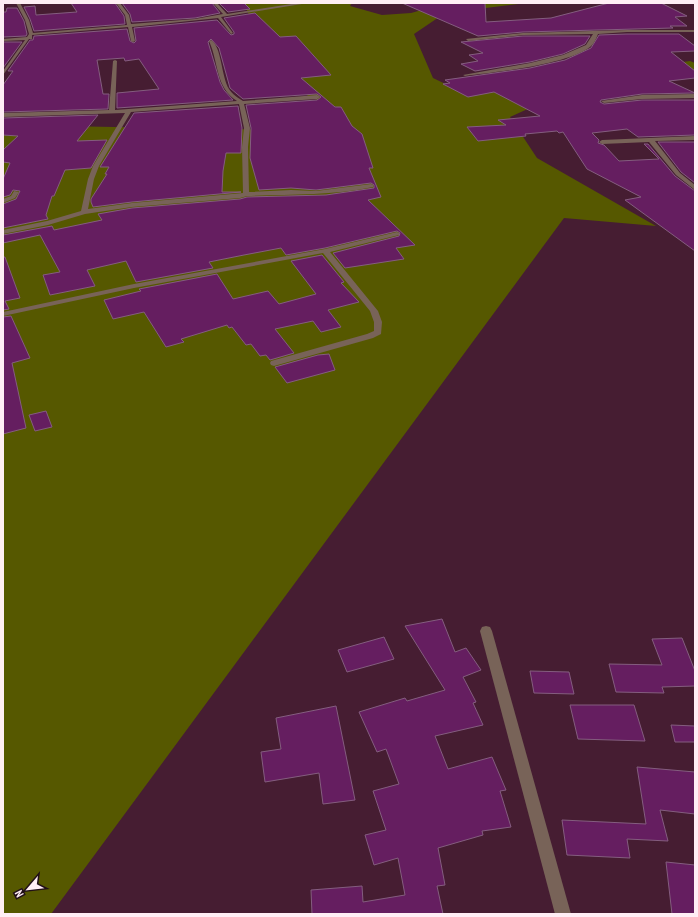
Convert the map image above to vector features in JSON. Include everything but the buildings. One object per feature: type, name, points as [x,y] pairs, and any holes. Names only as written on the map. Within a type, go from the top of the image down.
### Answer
[{"type":"street","points":[[3,74],[30,36],[27,20],[18,3]]},
{"type":"street","points":[[118,3],[127,15],[133,41]]},
{"type":"street","points":[[215,3],[227,16]]},
{"type":"street","points":[[3,40],[219,17],[306,3]]},
{"type":"street","points":[[219,17],[231,33]]},
{"type":"street","points":[[468,40],[524,34],[596,34],[627,31],[695,31]]},
{"type":"street","points":[[466,75],[560,58],[588,46],[596,34]]},
{"type":"street","points":[[211,41],[215,48],[225,87],[231,95],[241,102],[247,128],[245,147],[246,194]]},
{"type":"street","points":[[112,112],[115,60]]},
{"type":"street","points":[[604,101],[642,97],[695,96]]},
{"type":"street","points":[[3,116],[129,112],[317,97]]},
{"type":"street","points":[[84,212],[91,179],[96,166],[129,112]]},
{"type":"street","points":[[602,142],[695,138]]},
{"type":"street","points":[[651,140],[678,174],[695,188]]},
{"type":"street","points":[[3,232],[48,223],[84,212],[132,205],[240,196],[246,194],[291,192],[316,193],[372,186]]},
{"type":"street","points":[[3,202],[13,197],[16,192]]},
{"type":"street","points":[[3,314],[149,283],[325,251],[397,234]]},
{"type":"street","points":[[274,363],[370,336],[378,332],[378,322],[374,312],[325,251]]},
{"type":"street","points":[[486,631],[563,914]]},
{"type":"shaded area","points":[[244,3],[352,3],[350,6],[382,15],[411,13],[447,3],[527,3],[445,13],[414,34],[433,78],[458,90],[554,81],[690,61],[695,63],[695,77],[571,79],[532,107],[510,117],[537,158],[656,226],[564,218],[51,914],[3,914],[3,125],[339,131],[337,107],[309,97],[264,52]]}]
